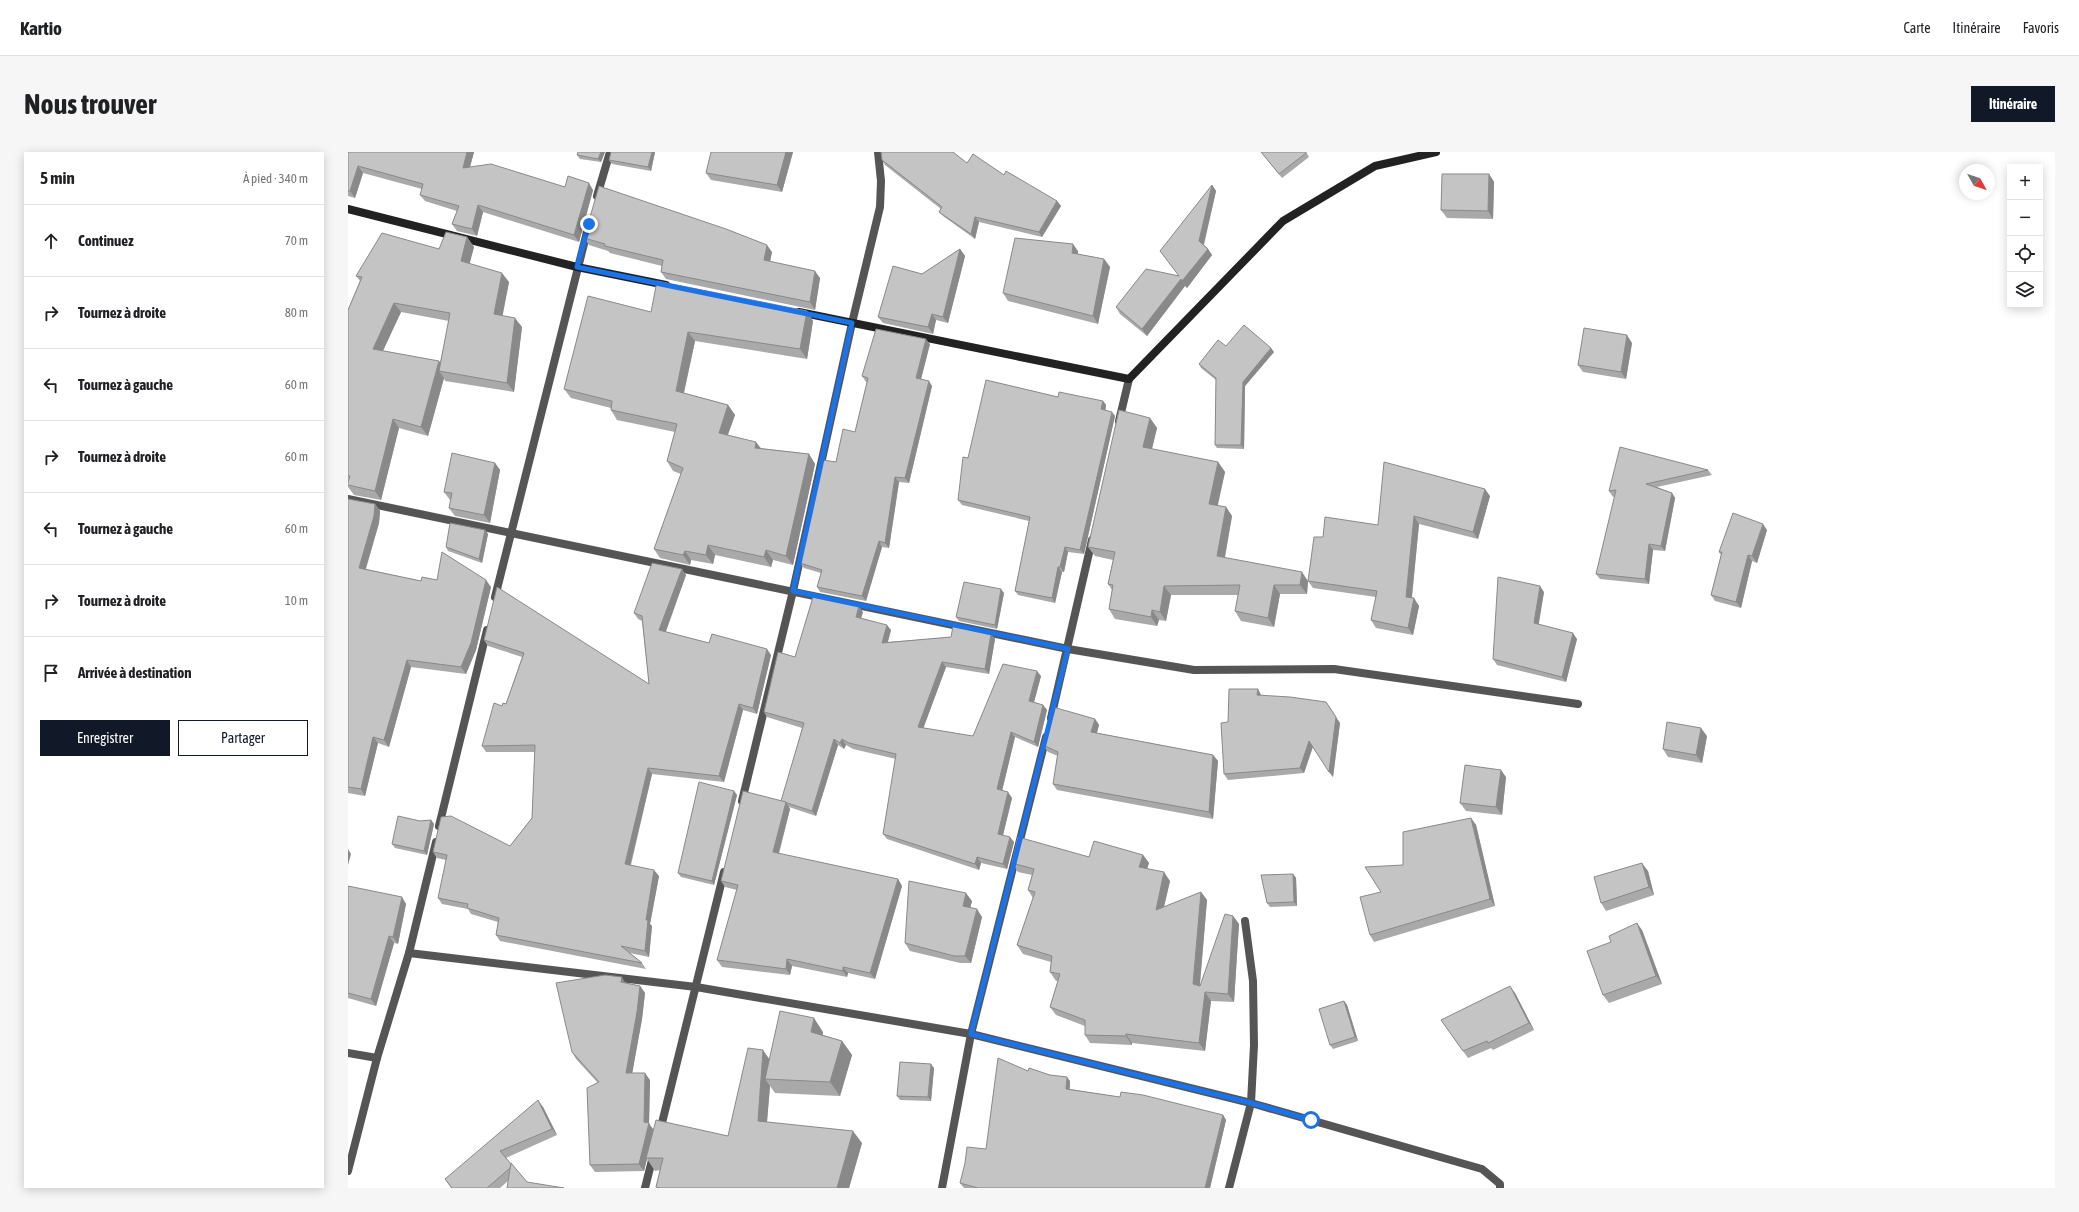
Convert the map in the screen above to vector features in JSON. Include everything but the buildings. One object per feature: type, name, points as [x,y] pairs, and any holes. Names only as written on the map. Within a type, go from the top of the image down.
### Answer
[{"type":"main road","points":[[791,310],[1129,379],[1284,221],[1375,166],[1436,152]]},
{"type":"main road","points":[[348,209],[577,267],[676,287]]},
{"type":"street","points":[[594,206],[610,152]]},
{"type":"street","points":[[740,809],[793,591],[852,323],[880,207],[881,181],[878,152]]},
{"type":"street","points":[[492,608],[577,267],[590,221]]},
{"type":"street","points":[[1117,433],[1129,379]]},
{"type":"street","points":[[348,499],[1068,649],[1194,670],[1334,669],[1578,704]]},
{"type":"street","points":[[942,1188],[971,1034],[1068,649],[1094,533]]},
{"type":"street","points":[[348,1171],[377,1058],[409,953],[488,624]]},
{"type":"street","points":[[645,1188],[726,863]]},
{"type":"street","points":[[1229,1188],[1251,1103],[1254,1045],[1253,982],[1245,921]]},
{"type":"street","points":[[409,953],[696,987],[971,1034],[1251,1103],[1482,1169],[1500,1184],[1500,1188]]},
{"type":"street","points":[[348,1053],[377,1058]]},
{"type":"route","points":[[589,224],[577,267],[852,323],[793,591],[1068,649],[971,1034],[1251,1103],[1311,1120]]}]
